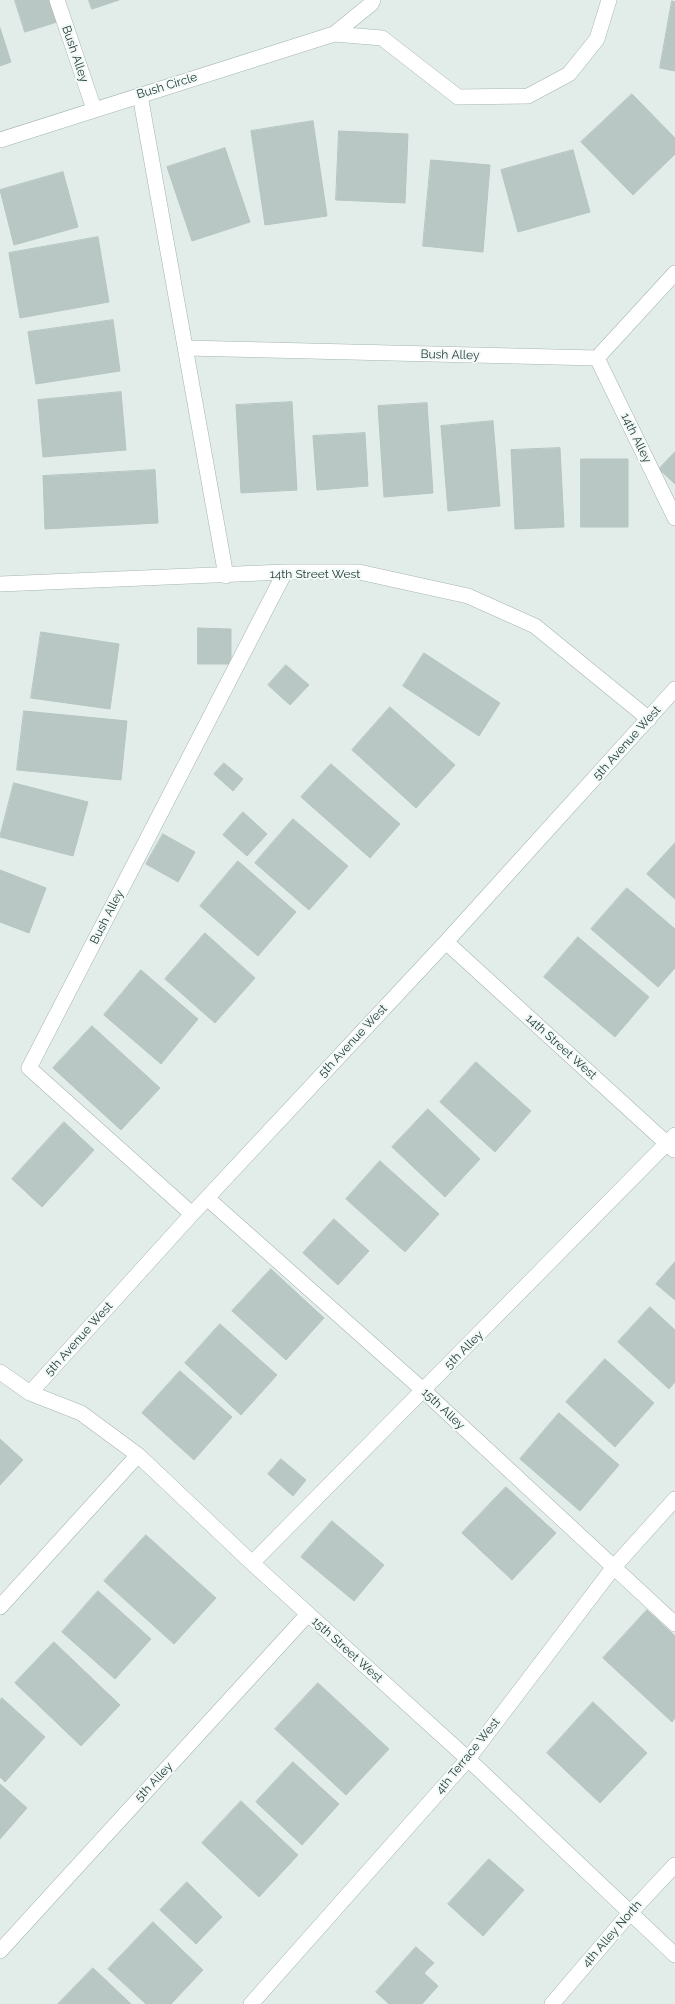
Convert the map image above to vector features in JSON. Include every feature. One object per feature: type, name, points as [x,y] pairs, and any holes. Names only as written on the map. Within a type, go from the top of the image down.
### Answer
[{"type":"street","name":"Bush Alley","points":[[56,0],[94,109]]},
{"type":"street","name":"Bush Circle","points":[[334,34],[373,0]]},
{"type":"street","name":"Bush Circle","points":[[0,140],[334,34],[382,38],[458,97],[528,96],[569,74],[597,39],[609,0]]},
{"type":"street","points":[[140,94],[226,576]]},
{"type":"street","points":[[597,358],[675,272]]},
{"type":"street","name":"Bush Alley","points":[[186,348],[597,358]]},
{"type":"street","name":"14th Alley","points":[[597,358],[675,518]]},
{"type":"street","name":"Bush Alley","points":[[192,1214],[29,1068],[285,572]]},
{"type":"street","name":"14th Street West","points":[[0,584],[226,576],[285,572],[359,572],[468,596],[535,626],[649,719]]},
{"type":"street","name":"5th Avenue West","points":[[30,1393],[192,1214],[446,942],[675,689]]},
{"type":"street","name":"14th Street West","points":[[446,942],[672,1143]]},
{"type":"street","name":"5th Alley","points":[[252,1563],[672,1143]]},
{"type":"street","name":"15th Alley","points":[[207,1198],[424,1391],[675,1624]]},
{"type":"street","name":"15th Street West","points":[[0,1372],[30,1393],[81,1413],[138,1455],[252,1563],[468,1759],[628,1914],[675,1955]]},
{"type":"street","points":[[0,1607],[138,1455]]},
{"type":"street","name":"4th Terrace West","points":[[251,2004],[468,1759],[613,1568],[675,1499]]},
{"type":"street","name":"5th Alley","points":[[0,1950],[308,1614]]},
{"type":"street","name":"4th Alley North","points":[[552,2004],[628,1914],[675,1865]]},
{"type":"building","points":[[15,0],[50,0],[57,22],[25,32]]},
{"type":"building","points":[[89,0],[119,0],[92,9]]},
{"type":"building","points":[[672,1],[675,2],[675,71],[660,68]]},
{"type":"building","points":[[0,28],[11,62],[0,66]]},
{"type":"building","points":[[632,94],[675,138],[675,154],[633,195],[581,142]]},
{"type":"building","points":[[313,121],[327,216],[265,225],[251,131]]},
{"type":"building","points":[[339,131],[408,134],[405,203],[336,200]]},
{"type":"building","points":[[225,148],[250,222],[192,241],[167,167]]},
{"type":"building","points":[[573,150],[590,212],[518,232],[501,170]]},
{"type":"building","points":[[431,160],[490,165],[483,252],[423,246]]},
{"type":"building","points":[[63,172],[78,227],[14,245],[0,190]]},
{"type":"building","points":[[98,237],[109,302],[20,318],[9,253]]},
{"type":"building","points":[[113,320],[120,371],[36,384],[28,332]]},
{"type":"building","points":[[121,392],[126,450],[43,457],[38,400]]},
{"type":"building","points":[[292,402],[297,490],[241,493],[236,405]]},
{"type":"building","points":[[427,403],[433,493],[384,497],[378,406]]},
{"type":"building","points":[[493,421],[500,506],[448,511],[441,426]]},
{"type":"building","points":[[365,433],[368,486],[317,490],[313,436]]},
{"type":"building","points":[[560,448],[564,527],[515,529],[511,450]]},
{"type":"building","points":[[675,452],[675,484],[659,469]]},
{"type":"building","points":[[581,459],[628,459],[628,527],[581,527]]},
{"type":"building","points":[[155,470],[158,523],[45,529],[43,476]]},
{"type":"building","points":[[198,628],[231,629],[231,664],[198,664]]},
{"type":"building","points":[[41,632],[119,644],[110,709],[31,698]]},
{"type":"building","points":[[424,653],[500,703],[479,736],[403,686]]},
{"type":"building","points":[[286,665],[309,685],[290,705],[268,685]]},
{"type":"building","points":[[390,707],[455,765],[416,808],[352,750]]},
{"type":"building","points":[[24,711],[127,721],[121,780],[17,770]]},
{"type":"building","points":[[224,763],[243,779],[233,791],[214,774]]},
{"type":"building","points":[[331,764],[400,824],[370,858],[301,797]]},
{"type":"building","points":[[14,783],[88,802],[73,856],[0,837]]},
{"type":"building","points":[[243,812],[267,834],[247,856],[223,835]]},
{"type":"building","points":[[293,819],[348,866],[309,910],[255,863]]},
{"type":"building","points":[[163,834],[195,852],[178,882],[146,864]]},
{"type":"building","points":[[675,843],[675,899],[647,874]]},
{"type":"building","points":[[238,861],[296,912],[258,956],[200,906]]},
{"type":"building","points":[[0,870],[46,888],[29,933],[0,922]]},
{"type":"building","points":[[627,888],[675,929],[675,968],[658,987],[591,929]]},
{"type":"building","points":[[205,933],[255,978],[215,1023],[165,979]]},
{"type":"building","points":[[578,937],[649,997],[615,1037],[544,977]]},
{"type":"building","points":[[141,970],[198,1019],[161,1064],[104,1015]]},
{"type":"building","points":[[92,1026],[160,1088],[121,1130],[53,1068]]},
{"type":"building","points":[[476,1062],[531,1111],[495,1152],[440,1102]]},
{"type":"building","points":[[428,1109],[480,1159],[445,1197],[392,1147]]},
{"type":"building","points":[[64,1122],[94,1150],[42,1207],[12,1179]]},
{"type":"building","points":[[380,1161],[439,1214],[405,1252],[346,1199]]},
{"type":"building","points":[[334,1219],[369,1251],[338,1285],[303,1253]]},
{"type":"building","points":[[675,1262],[675,1300],[656,1284]]},
{"type":"building","points":[[271,1269],[324,1318],[286,1360],[232,1311]]},
{"type":"building","points":[[650,1307],[675,1330],[675,1382],[669,1389],[618,1342]]},
{"type":"building","points":[[220,1324],[277,1375],[241,1415],[185,1363]]},
{"type":"building","points":[[605,1359],[654,1403],[615,1447],[566,1402]]},
{"type":"building","points":[[180,1371],[232,1417],[194,1460],[142,1413]]},
{"type":"building","points":[[559,1413],[619,1465],[580,1511],[520,1459]]},
{"type":"building","points":[[0,1439],[23,1460],[0,1485]]},
{"type":"building","points":[[281,1459],[306,1480],[293,1496],[268,1474]]},
{"type":"building","points":[[506,1487],[556,1533],[512,1580],[462,1533]]},
{"type":"building","points":[[332,1521],[384,1565],[354,1601],[301,1557]]},
{"type":"building","points":[[146,1535],[216,1598],[174,1644],[104,1581]]},
{"type":"building","points":[[98,1591],[151,1639],[115,1679],[62,1632]]},
{"type":"building","points":[[647,1610],[675,1636],[675,1718],[672,1722],[603,1658]]},
{"type":"building","points":[[54,1642],[120,1705],[81,1746],[15,1683]]},
{"type":"building","points":[[318,1683],[389,1749],[346,1795],[275,1729]]},
{"type":"building","points":[[2,1698],[45,1737],[5,1782],[0,1777],[0,1701]]},
{"type":"building","points":[[593,1702],[647,1753],[600,1803],[547,1753]]},
{"type":"building","points":[[293,1762],[339,1804],[302,1845],[256,1802]]},
{"type":"building","points":[[0,1784],[27,1808],[0,1839]]},
{"type":"building","points":[[241,1801],[298,1855],[259,1897],[202,1843]]},
{"type":"building","points":[[489,1859],[524,1890],[483,1936],[448,1904]]},
{"type":"building","points":[[187,1882],[222,1917],[196,1944],[160,1910]]},
{"type":"building","points":[[153,1922],[203,1970],[171,2004],[146,2004],[108,1969]]},
{"type":"building","points":[[416,1947],[434,1963],[424,1973],[438,1986],[422,2004],[389,2004],[376,1992]]},
{"type":"building","points":[[93,1968],[131,2004],[58,2004]]}]
